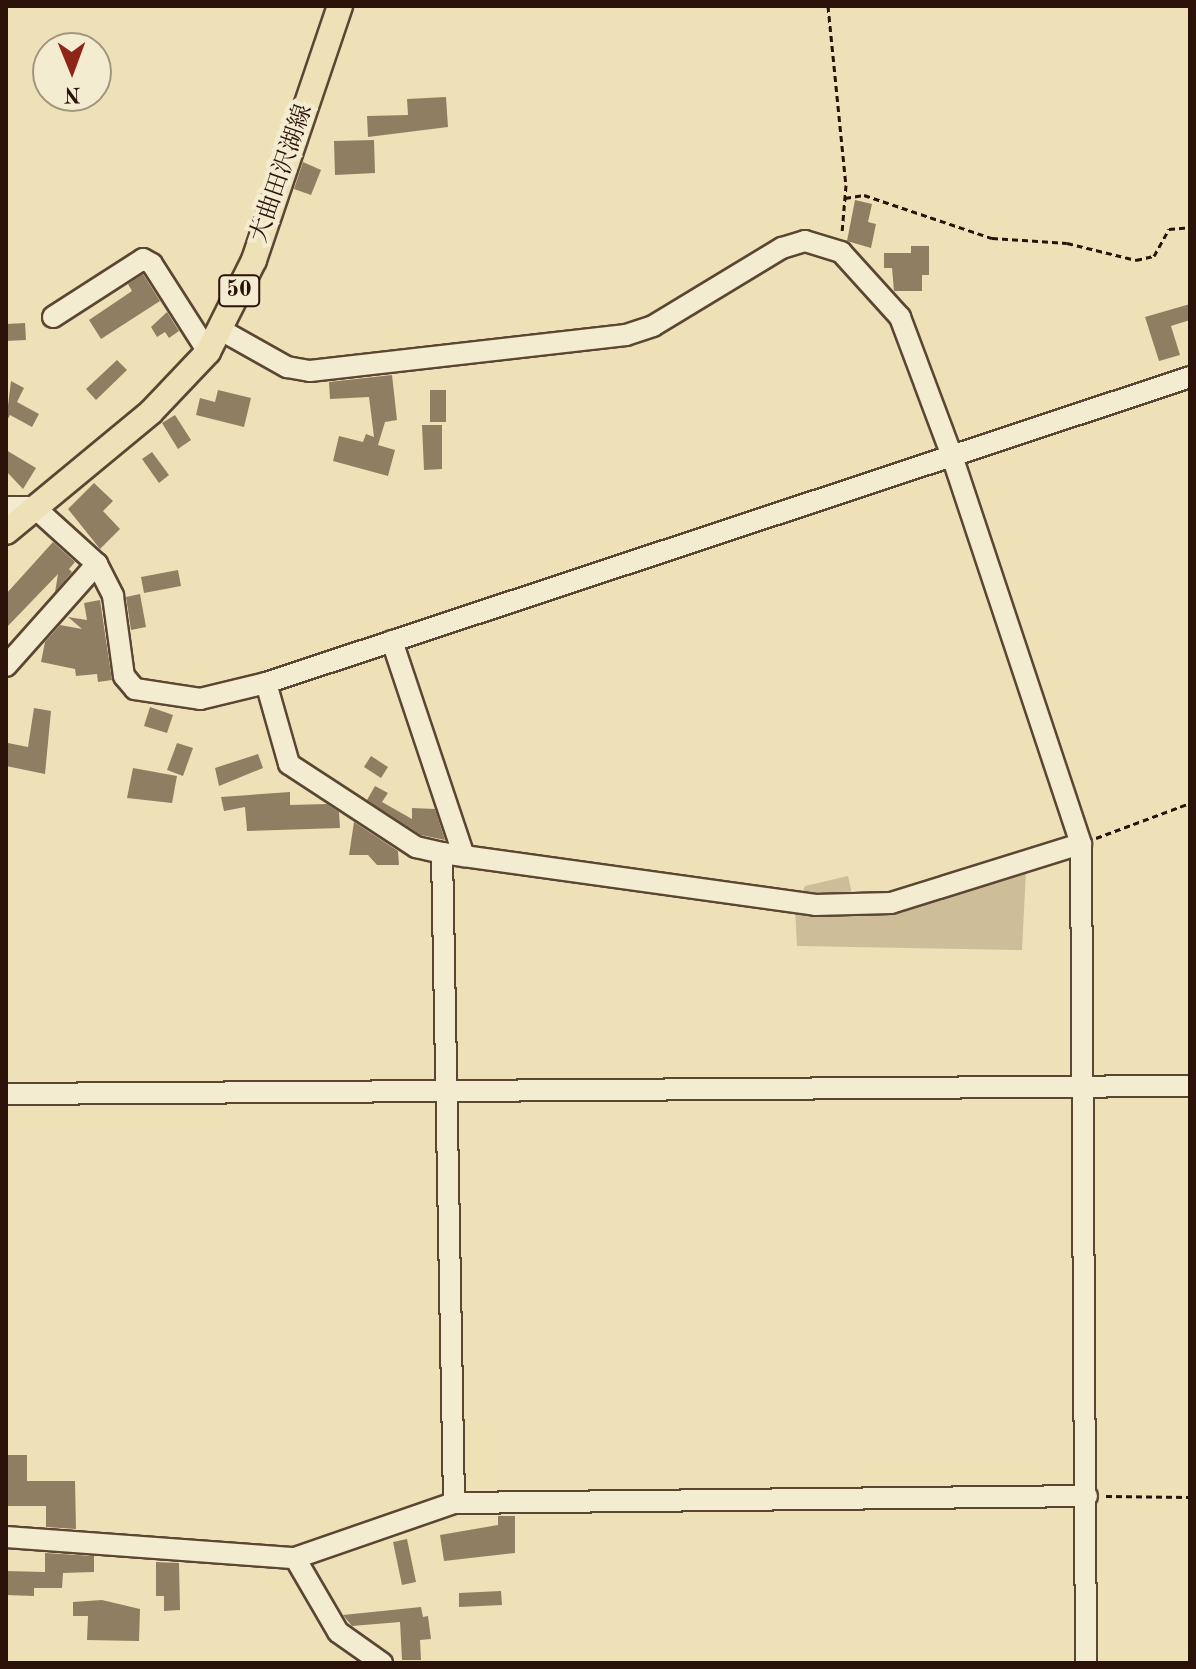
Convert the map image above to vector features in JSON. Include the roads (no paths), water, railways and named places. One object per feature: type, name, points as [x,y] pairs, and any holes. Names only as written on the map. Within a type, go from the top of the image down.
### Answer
[{"type":"main road","name":"大曲田沢湖線","points":[[6,532],[151,412],[208,352],[254,260],[340,6]]},
{"type":"street","points":[[221,330],[287,367],[310,371],[610,337],[653,326],[782,248],[805,241],[841,252],[900,317],[952,456],[1081,844],[1080,1087],[1087,1496],[1086,1663]]},
{"type":"street","points":[[53,317],[143,259],[152,264],[208,352]]},
{"type":"street","points":[[6,507],[34,507],[97,564],[113,596],[124,676],[135,689],[200,699],[266,683],[1190,377]]},
{"type":"street","points":[[6,666],[97,564]]},
{"type":"street","points":[[392,641],[464,856]]},
{"type":"street","points":[[266,683],[289,764],[416,847],[442,853],[815,905],[891,903],[1081,844]]},
{"type":"street","points":[[442,853],[443,1092],[454,1503]]},
{"type":"street","points":[[6,1094],[443,1092],[947,1083],[1190,1086]]},
{"type":"street","points":[[6,1537],[295,1558],[454,1503],[1087,1496]]},
{"type":"street","points":[[295,1558],[338,1632],[382,1663]]}]
